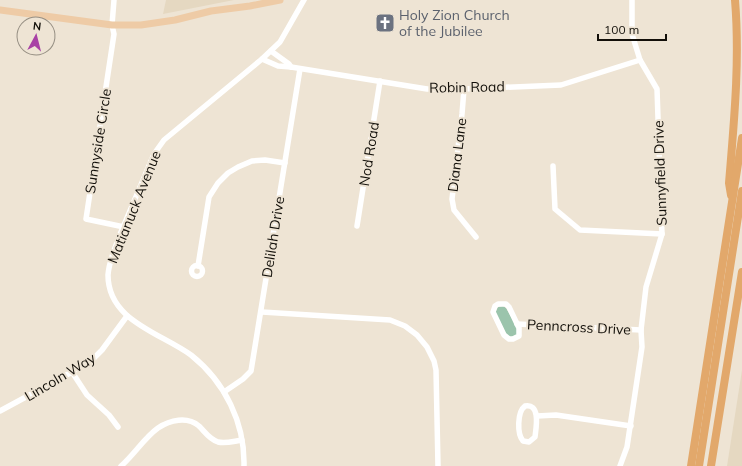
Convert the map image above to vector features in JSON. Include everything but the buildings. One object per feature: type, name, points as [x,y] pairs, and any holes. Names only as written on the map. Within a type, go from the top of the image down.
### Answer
[{"type":"highway","points":[[732,200],[729,183],[738,41],[735,0]]},
{"type":"highway","points":[[691,466],[742,138]]},
{"type":"highway","points":[[699,466],[742,191]]},
{"type":"highway","points":[[703,466],[742,219]]},
{"type":"highway","points":[[712,466],[742,272]]},
{"type":"main road","points":[[0,10],[112,25],[141,25],[175,20],[211,11],[280,0]]},
{"type":"street","points":[[112,25],[114,0]]},
{"type":"street","name":"Matianuck Avenue","points":[[244,466],[242,440],[236,417],[224,392],[210,373],[191,355],[127,316],[120,308],[114,299],[110,287],[108,277],[110,261],[154,154],[160,144],[201,108],[262,59],[280,42],[304,0]]},
{"type":"street","name":"Sunnyfield Drive","points":[[620,466],[627,447],[631,426],[642,347],[641,330],[646,286],[662,234],[656,89],[640,60],[632,34],[632,0]]},
{"type":"street","name":"Sunnyside Circle","points":[[112,25],[114,34],[86,219],[124,227]]},
{"type":"street","name":"Robin Road","points":[[271,51],[291,67]]},
{"type":"street","name":"Robin Road","points":[[262,59],[278,66],[428,89],[561,86],[640,60]]},
{"type":"street","name":"Delilah Drive","points":[[224,392],[243,379],[251,371],[262,312],[300,69]]},
{"type":"street","name":"Nod Road","points":[[357,226],[380,81]]},
{"type":"street","name":"Diana Lane","points":[[464,88],[452,199],[454,210],[476,237]]},
{"type":"street","points":[[198,266],[210,197],[218,183],[228,173],[252,161],[265,160],[285,163]]},
{"type":"street","points":[[553,166],[555,209],[580,230],[662,234]]},
{"type":"street","name":"Penncross Drive","points":[[506,304],[517,324],[519,328],[519,336],[513,339],[506,338],[494,315],[495,306],[506,304]]},
{"type":"street","points":[[262,312],[390,320],[405,326],[417,335],[427,347],[436,370],[438,466]]},
{"type":"street","name":"Lincoln Way","points":[[0,411],[72,372],[99,354],[127,316]]},
{"type":"street","name":"Penncross Drive","points":[[517,324],[641,330]]},
{"type":"street","points":[[72,372],[87,395],[109,415],[118,427]]},
{"type":"street","points":[[525,406],[531,406],[537,416],[535,438],[531,441],[523,441],[520,435],[520,411],[525,406]]},
{"type":"street","points":[[537,416],[556,415],[631,426]]},
{"type":"street","points":[[121,466],[157,429],[179,420],[187,420],[194,423],[211,438],[220,442],[227,443],[242,440]]},
{"type":"shaded area","points":[[166,0],[234,0],[163,14]]},
{"type":"shaded area","points":[[742,370],[742,466],[727,466]]},
{"type":"green space","points":[[503,306],[506,308],[517,327],[517,335],[511,337],[507,336],[495,313],[498,307]]},
{"type":"place","name":"Holy Zion Church of the Jubilee","points":[[385,23]]}]
